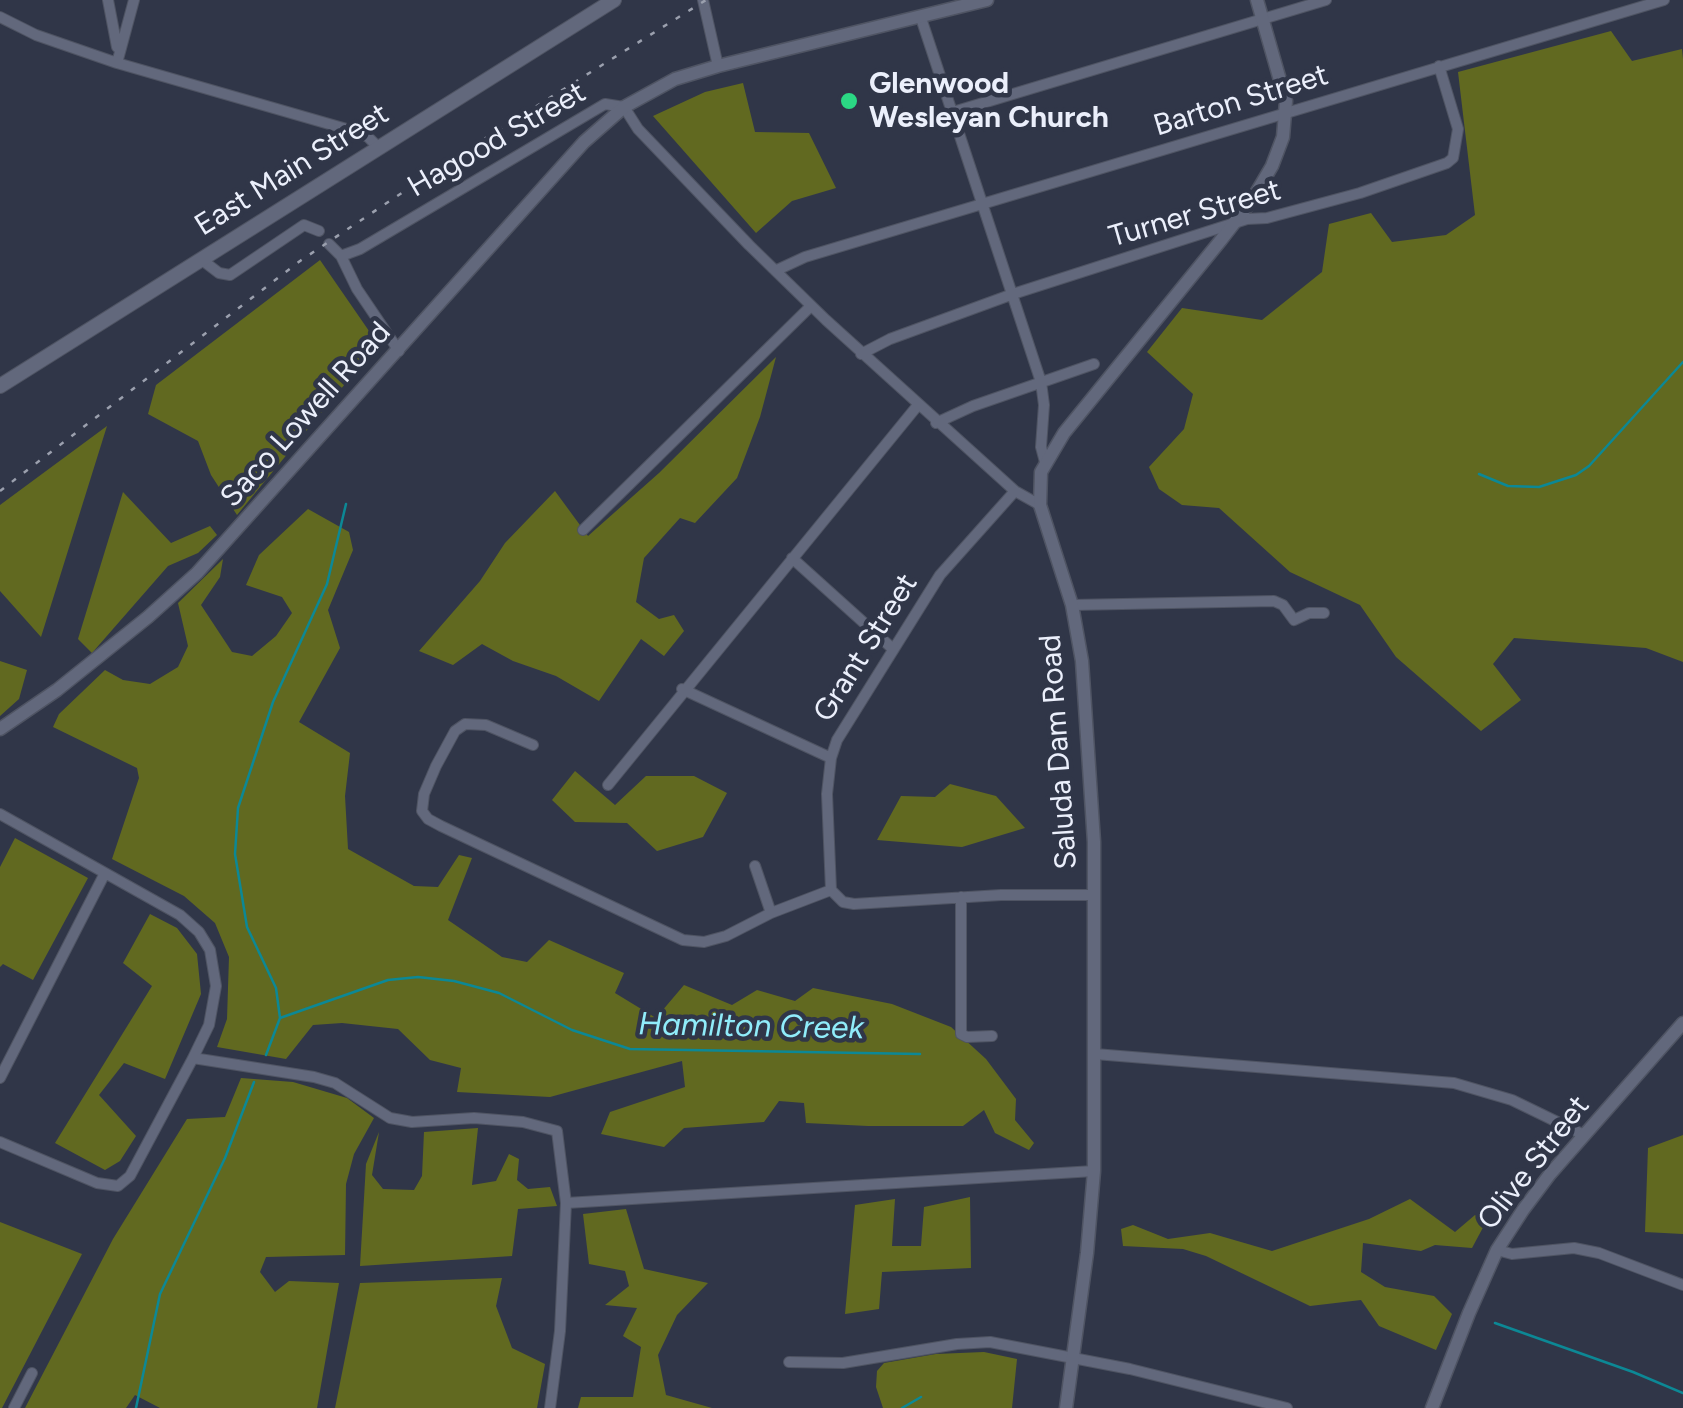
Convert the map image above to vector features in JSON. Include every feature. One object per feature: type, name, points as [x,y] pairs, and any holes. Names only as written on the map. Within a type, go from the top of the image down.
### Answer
[{"type":"main road","name":"East Main Street","points":[[2,382],[614,0]]},
{"type":"street","points":[[108,0],[118,63]]},
{"type":"street","points":[[118,63],[134,0]]},
{"type":"street","points":[[703,0],[718,66]]},
{"type":"street","name":"Hagood Street","points":[[341,256],[360,249],[605,104],[624,108],[675,79],[718,66],[987,0]]},
{"type":"street","name":"Saluda Dam Road","points":[[1066,1408],[1094,1171],[1091,770],[1082,661],[1072,605],[1040,505],[1041,472],[1064,432],[1233,224],[1272,166],[1283,137],[1286,101],[1257,0]]},
{"type":"street","points":[[953,112],[1326,0]]},
{"type":"street","name":"Barton Street","points":[[777,270],[805,257],[1664,0]]},
{"type":"street","points":[[0,17],[118,63],[357,132],[378,147]]},
{"type":"street","points":[[921,18],[1040,382],[1045,462]]},
{"type":"street","name":"Turner Street","points":[[862,354],[890,338],[1013,294],[1233,224],[1360,193],[1448,163],[1454,158],[1458,128],[1438,66]]},
{"type":"street","points":[[624,108],[638,129],[811,306],[1015,491],[1040,505]]},
{"type":"street","name":"Saco Lowell Road","points":[[0,729],[148,618],[196,573],[584,142],[624,108]]},
{"type":"street","points":[[202,260],[230,275],[304,226],[319,232]]},
{"type":"street","points":[[329,244],[341,256],[357,289],[400,350]]},
{"type":"street","points":[[584,530],[811,306]]},
{"type":"street","points":[[936,422],[1094,364]]},
{"type":"street","points":[[608,785],[918,405]]},
{"type":"street","name":"Grant Street","points":[[831,890],[828,794],[831,758],[838,740],[940,575],[1015,491]]},
{"type":"street","points":[[792,558],[893,649]]},
{"type":"street","points":[[1072,605],[1274,601],[1294,620],[1308,613],[1324,613]]},
{"type":"street","points":[[682,690],[831,758]]},
{"type":"street","points":[[533,746],[486,725],[465,724],[455,731],[436,766],[424,794],[422,811],[441,826],[683,940],[704,942],[726,936],[771,913],[831,890],[843,902],[854,904],[1093,895]]},
{"type":"street","points":[[0,814],[180,915],[199,932],[210,950],[216,986],[208,1025],[193,1058],[130,1176],[118,1186],[97,1183],[0,1142]]},
{"type":"street","points":[[755,866],[771,913]]},
{"type":"street","points":[[0,1078],[104,875]]},
{"type":"street","points":[[961,897],[961,1034],[992,1036]]},
{"type":"street","name":"Olive Street","points":[[1432,1408],[1497,1250],[1543,1184],[1683,1023]]},
{"type":"street","points":[[1094,1054],[1454,1083],[1512,1100],[1584,1135]]},
{"type":"street","points":[[193,1058],[314,1077],[352,1092],[390,1118],[412,1122],[474,1118],[558,1131],[566,1203],[560,1331],[550,1408]]},
{"type":"street","points":[[566,1203],[1094,1171]]},
{"type":"street","points":[[1497,1250],[1512,1254],[1574,1248],[1600,1253],[1683,1285]]},
{"type":"street","points":[[790,1362],[843,1364],[990,1342],[1287,1408]]},
{"type":"street","points":[[14,1408],[32,1373]]},
{"type":"green space","points":[[1611,31],[1632,61],[1682,49],[1683,662],[1646,648],[1514,638],[1493,664],[1521,700],[1481,731],[1396,657],[1360,605],[1290,572],[1219,508],[1182,505],[1159,489],[1149,467],[1184,429],[1193,394],[1147,352],[1182,308],[1262,320],[1322,272],[1329,224],[1371,213],[1392,242],[1446,235],[1475,215],[1458,72]]},
{"type":"green space","points":[[743,83],[755,132],[809,133],[836,188],[792,201],[756,233],[653,116],[705,92]]},
{"type":"green space","points":[[320,260],[378,344],[237,515],[211,475],[198,441],[148,414],[156,385]]},
{"type":"green space","points":[[776,357],[760,417],[737,478],[695,523],[680,518],[644,558],[636,602],[659,619],[674,615],[684,631],[664,656],[641,639],[599,701],[556,676],[513,661],[482,644],[453,665],[419,651],[480,581],[505,543],[555,491],[588,536],[659,473]]},
{"type":"green space","points":[[107,426],[41,637],[0,591],[0,505]]},
{"type":"green space","points":[[123,492],[171,543],[210,526],[217,535],[198,553],[168,566],[92,653],[78,639]]},
{"type":"green space","points":[[308,509],[349,532],[353,550],[328,610],[340,648],[299,722],[350,753],[345,796],[348,849],[414,886],[438,887],[459,855],[472,858],[448,920],[502,957],[527,962],[549,940],[624,973],[615,993],[656,1018],[684,985],[732,1005],[757,990],[795,1001],[813,988],[892,1004],[951,1027],[986,1059],[1016,1099],[1015,1120],[1034,1143],[1029,1150],[995,1133],[984,1110],[963,1126],[868,1126],[806,1123],[804,1103],[779,1101],[764,1122],[684,1128],[664,1147],[601,1134],[610,1112],[685,1087],[682,1061],[550,1097],[457,1092],[461,1068],[430,1060],[398,1029],[342,1023],[313,1025],[286,1059],[217,1047],[227,1019],[229,957],[215,923],[184,896],[112,859],[139,778],[137,768],[53,727],[59,714],[105,670],[123,680],[150,684],[178,667],[188,646],[178,603],[223,559],[220,577],[201,605],[232,652],[252,656],[276,636],[292,613],[282,597],[246,585],[259,555]]},
{"type":"green space","points":[[0,661],[27,670],[19,699],[0,716]]},
{"type":"green space","points":[[575,771],[615,805],[646,776],[694,776],[727,793],[703,837],[657,851],[627,823],[575,822],[552,800]]},
{"type":"green space","points":[[950,784],[996,796],[1025,828],[962,847],[877,840],[901,796],[935,797]]},
{"type":"green space","points":[[15,838],[88,878],[33,980],[3,964],[0,967],[0,867]]},
{"type":"green space","points":[[150,914],[177,928],[197,954],[201,994],[165,1079],[124,1063],[99,1095],[136,1136],[120,1161],[105,1170],[55,1143],[152,986],[123,963]]},
{"type":"green space","points":[[241,1078],[293,1082],[347,1098],[374,1118],[354,1154],[346,1184],[345,1255],[266,1257],[260,1272],[275,1292],[289,1281],[339,1283],[317,1408],[160,1408],[135,1395],[126,1408],[25,1408],[113,1239],[187,1119],[225,1117]]},
{"type":"green space","points":[[478,1128],[472,1185],[496,1181],[509,1154],[519,1159],[517,1180],[528,1189],[550,1187],[557,1206],[518,1209],[512,1256],[360,1266],[366,1164],[379,1132],[372,1175],[383,1189],[414,1190],[422,1176],[424,1132]]},
{"type":"green space","points":[[1683,1135],[1683,1234],[1645,1232],[1648,1148]]},
{"type":"green space","points":[[970,1197],[971,1268],[882,1272],[879,1309],[845,1314],[855,1205],[895,1199],[892,1246],[921,1246],[924,1207]]},
{"type":"green space","points":[[1410,1199],[1455,1232],[1475,1215],[1487,1220],[1472,1248],[1435,1245],[1421,1251],[1363,1243],[1361,1272],[1385,1287],[1434,1296],[1452,1314],[1436,1350],[1379,1326],[1361,1300],[1310,1306],[1206,1256],[1183,1249],[1123,1246],[1121,1229],[1133,1225],[1168,1239],[1210,1233],[1272,1251],[1369,1219]]},
{"type":"green space","points":[[626,1209],[644,1269],[708,1283],[677,1315],[658,1355],[666,1395],[712,1408],[578,1408],[581,1397],[633,1397],[641,1347],[623,1336],[637,1308],[605,1305],[629,1286],[625,1271],[589,1264],[583,1214]]},
{"type":"green space","points":[[0,1222],[82,1254],[2,1408],[0,1408]]},
{"type":"green space","points":[[502,1278],[496,1306],[512,1348],[545,1364],[537,1408],[335,1408],[360,1283]]},
{"type":"green space","points":[[984,1352],[1017,1359],[1012,1408],[883,1408],[876,1387],[877,1371],[884,1363],[936,1354]]},
{"type":"waterway","points":[[1479,474],[1508,486],[1539,487],[1576,475],[1589,466],[1683,362]]},
{"type":"waterway","points":[[266,1055],[280,1018],[276,988],[247,927],[235,854],[238,808],[273,702],[327,584],[346,504]]},
{"type":"waterway","name":"Hamilton Creek","points":[[280,1018],[388,980],[418,977],[454,981],[499,993],[572,1030],[630,1049],[920,1054]]},
{"type":"waterway","name":"Hamilton Creek","points":[[136,1408],[160,1294],[225,1158],[254,1082]]},
{"type":"waterway","points":[[1495,1323],[1683,1393]]},
{"type":"waterway","points":[[902,1408],[921,1397]]},
{"type":"railway","points":[[0,491],[300,261],[460,154],[706,0]]},
{"type":"place","name":"Glenwood Wesleyan Church","points":[[849,101]]}]
